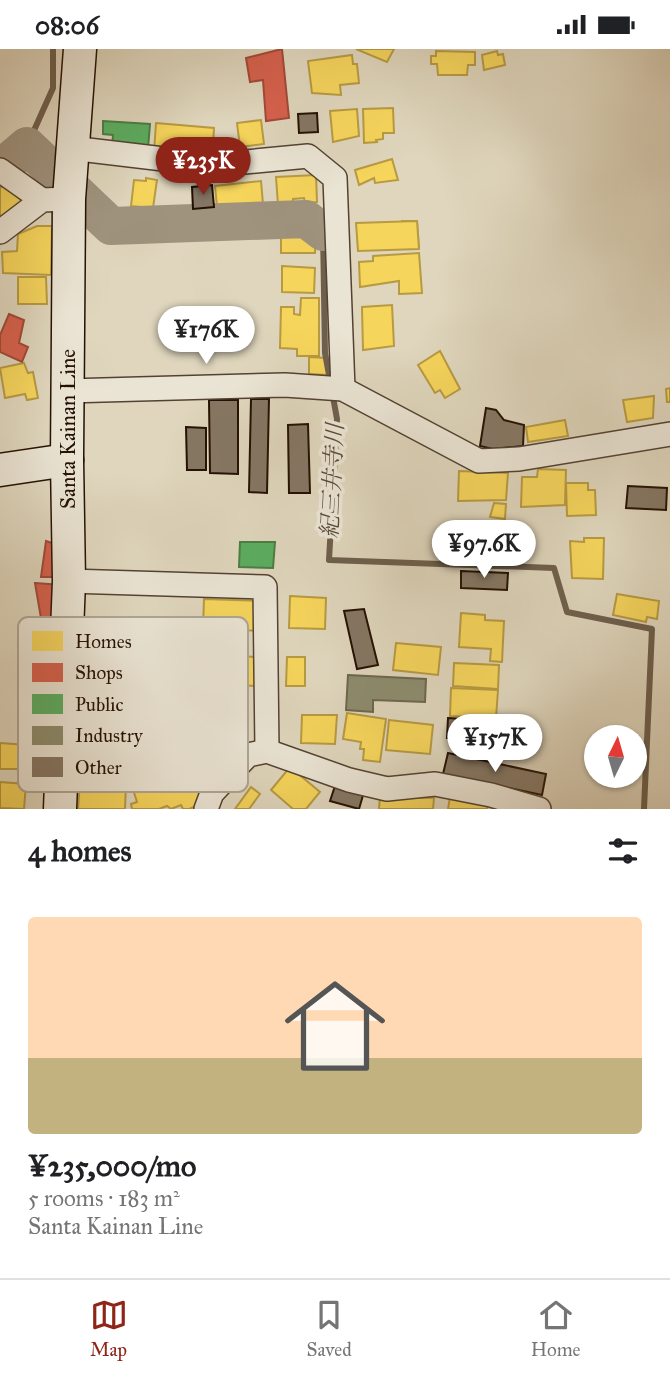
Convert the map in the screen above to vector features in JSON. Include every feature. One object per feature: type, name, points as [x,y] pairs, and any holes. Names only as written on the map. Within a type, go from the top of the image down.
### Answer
[{"type":"main road","name":"Santa Kainan Line","points":[[68,617],[63,179],[80,49]]},
{"type":"main road","points":[[0,470],[67,460]]},
{"type":"street","points":[[4,173],[63,179],[308,156],[335,178],[343,389]]},
{"type":"street","points":[[0,232],[63,179]]},
{"type":"street","points":[[67,391],[285,385],[343,389],[479,461],[519,459],[670,434]]},
{"type":"street","points":[[69,581],[265,587],[267,751]]},
{"type":"street","points":[[248,755],[267,751],[349,780],[387,789],[435,784],[491,795],[538,809]]},
{"type":"street","points":[[206,809],[213,792]]},
{"type":"building: Homes","points":[[356,49],[394,49],[387,62]]},
{"type":"building: Homes","points":[[436,51],[475,52],[475,65],[468,65],[467,75],[438,75],[437,64],[431,64],[431,56],[436,56]]},
{"type":"building: Homes","points":[[497,51],[498,55],[503,54],[505,65],[484,70],[482,55]]},
{"type":"building: Homes","points":[[352,55],[353,64],[357,64],[359,83],[340,85],[341,95],[312,93],[308,61]]},
{"type":"building: Homes","points":[[393,108],[394,133],[383,133],[383,139],[364,143],[363,109]]},
{"type":"building: Homes","points":[[357,109],[359,136],[333,142],[330,111]]},
{"type":"building: Homes","points":[[261,120],[264,144],[240,147],[237,123]]},
{"type":"building: Homes","points":[[156,123],[214,128],[213,146],[202,145],[201,156],[154,152]]},
{"type":"building: Homes","points":[[392,159],[398,180],[375,183],[374,178],[359,185],[355,170]]},
{"type":"building: Homes","points":[[316,175],[317,202],[305,203],[304,198],[293,199],[293,204],[278,205],[276,177]]},
{"type":"building: Homes","points":[[146,178],[157,180],[153,208],[131,206],[134,180],[146,181]]},
{"type":"building: Homes","points":[[261,181],[263,204],[217,207],[215,186]]},
{"type":"building: Homes","points":[[0,185],[14,187],[21,195],[20,210],[12,209],[12,218],[0,221]]},
{"type":"building: Homes","points":[[402,221],[417,221],[419,249],[403,249]]},
{"type":"building: Homes","points":[[417,221],[419,249],[358,251],[356,223]]},
{"type":"building: Homes","points":[[37,226],[52,226],[51,275],[3,273],[2,252],[17,251],[18,234]]},
{"type":"building: Homes","points":[[281,230],[316,230],[315,253],[281,253]]},
{"type":"building: Homes","points":[[419,253],[422,293],[399,294],[399,281],[360,287],[359,262],[373,261],[373,256]]},
{"type":"building: Homes","points":[[282,266],[315,268],[314,293],[282,292]]},
{"type":"building: Homes","points":[[18,277],[46,277],[47,304],[18,304]]},
{"type":"building: Homes","points":[[301,298],[319,298],[319,356],[297,356],[297,349],[280,348],[281,307],[294,307],[294,314],[300,315]]},
{"type":"building: Homes","points":[[392,305],[394,346],[363,350],[362,307]]},
{"type":"building: Homes","points":[[440,351],[460,389],[445,398],[440,390],[435,393],[418,365]]},
{"type":"building: Homes","points":[[309,357],[327,358],[328,375],[309,374]]},
{"type":"building: Homes","points":[[24,363],[28,373],[33,372],[38,398],[27,400],[25,394],[5,398],[0,368]]},
{"type":"building: Homes","points":[[670,388],[670,402],[667,402],[666,389]]},
{"type":"building: Homes","points":[[654,396],[653,418],[627,422],[623,400]]},
{"type":"building: Homes","points":[[565,420],[568,436],[528,442],[526,427]]},
{"type":"building: Homes","points":[[538,469],[566,470],[565,505],[521,507],[522,477],[537,477]]},
{"type":"building: Homes","points":[[459,471],[508,473],[506,500],[458,501]]},
{"type":"building: Homes","points":[[566,483],[588,483],[588,490],[595,490],[596,515],[567,516]]},
{"type":"building: Homes","points":[[494,503],[506,504],[505,519],[490,517]]},
{"type":"building: Homes","points":[[473,524],[510,526],[509,552],[462,551],[462,533],[473,534]]},
{"type":"building: Homes","points":[[584,538],[604,538],[603,579],[572,578],[570,541],[584,542]]},
{"type":"building: Homes","points":[[617,594],[659,601],[657,619],[647,617],[646,622],[613,615]]},
{"type":"building: Homes","points":[[290,596],[326,598],[325,629],[289,628]]},
{"type":"building: Homes","points":[[204,599],[260,601],[259,631],[248,630],[248,617],[203,617]]},
{"type":"building: Homes","points":[[461,613],[485,615],[485,620],[504,621],[502,662],[490,661],[491,649],[459,647]]},
{"type":"building: Homes","points":[[396,643],[441,647],[438,675],[393,670]]},
{"type":"building: Homes","points":[[248,656],[257,657],[256,686],[248,686]]},
{"type":"building: Homes","points":[[287,657],[305,657],[305,686],[286,686]]},
{"type":"building: Homes","points":[[454,663],[499,665],[498,689],[453,686]]},
{"type":"building: Homes","points":[[451,688],[498,690],[496,718],[450,716]]},
{"type":"building: Homes","points":[[347,713],[386,719],[380,762],[363,760],[364,749],[360,749],[361,742],[343,739]]},
{"type":"building: Homes","points":[[302,715],[337,715],[335,744],[301,743]]},
{"type":"building: Homes","points":[[389,720],[433,725],[430,754],[386,750]]},
{"type":"building: Homes","points":[[0,743],[18,744],[18,769],[0,769]]},
{"type":"building: Homes","points":[[290,767],[320,792],[306,809],[293,809],[271,790]]},
{"type":"building: Homes","points":[[0,782],[18,783],[18,792],[25,792],[24,809],[0,808]]},
{"type":"building: Homes","points":[[251,787],[260,794],[249,809],[235,809],[248,792]]},
{"type":"building: Homes","points":[[79,792],[126,792],[125,809],[78,809]]},
{"type":"building: Homes","points":[[134,792],[206,792],[209,801],[189,809],[183,809],[181,805],[171,809],[167,806],[159,809],[132,809],[131,804],[137,802]]},
{"type":"building: Homes","points":[[380,797],[434,798],[433,809],[379,809]]},
{"type":"building: Homes","points":[[450,797],[488,800],[487,809],[448,809]]},
{"type":"building: Shops","points":[[282,49],[289,118],[266,121],[263,80],[250,82],[246,58]]},
{"type":"building: Shops","points":[[9,314],[24,320],[19,343],[28,347],[22,362],[0,352],[0,335]]},
{"type":"building: Shops","points":[[46,541],[61,546],[60,577],[41,577]]},
{"type":"building: Shops","points":[[35,583],[62,585],[62,617],[41,617]]},
{"type":"building: Public","points":[[103,121],[150,124],[148,149],[112,147],[113,135],[103,134]]},
{"type":"building: Public","points":[[240,542],[275,542],[273,568],[239,567]]},
{"type":"building: Industry","points":[[348,675],[426,679],[425,702],[373,700],[373,712],[346,710]]},
{"type":"building: Other","points":[[317,113],[318,132],[299,133],[298,114]]},
{"type":"building: Other","points":[[212,185],[214,207],[193,209],[192,187]]},
{"type":"building: Other","points":[[251,399],[269,399],[267,493],[249,492]]},
{"type":"building: Other","points":[[209,400],[238,400],[238,474],[210,473]]},
{"type":"building: Other","points":[[486,408],[496,410],[504,420],[524,425],[523,446],[493,449],[480,446]]},
{"type":"building: Other","points":[[308,424],[310,493],[289,493],[288,425]]},
{"type":"building: Other","points":[[186,427],[206,428],[206,470],[187,470]]},
{"type":"building: Other","points":[[628,486],[667,488],[666,510],[626,508]]},
{"type":"building: Other","points":[[461,571],[508,573],[507,590],[461,588]]},
{"type":"building: Other","points":[[364,609],[378,665],[357,669],[344,611]]},
{"type":"building: Other","points":[[448,718],[495,721],[493,741],[447,738]]},
{"type":"building: Other","points":[[448,753],[546,774],[542,795],[443,774]]},
{"type":"building: Other","points":[[336,783],[364,792],[359,809],[330,801]]},
{"type":"waterway","points":[[27,146],[53,88],[53,49]]},
{"type":"waterway","name":"紀三井寺川","points":[[0,169],[27,146],[111,226],[306,219],[323,232]]},
{"type":"waterway","name":"紀三井寺川","points":[[323,232],[325,353],[337,419],[329,560],[554,568],[567,612],[652,629],[644,809]]}]
